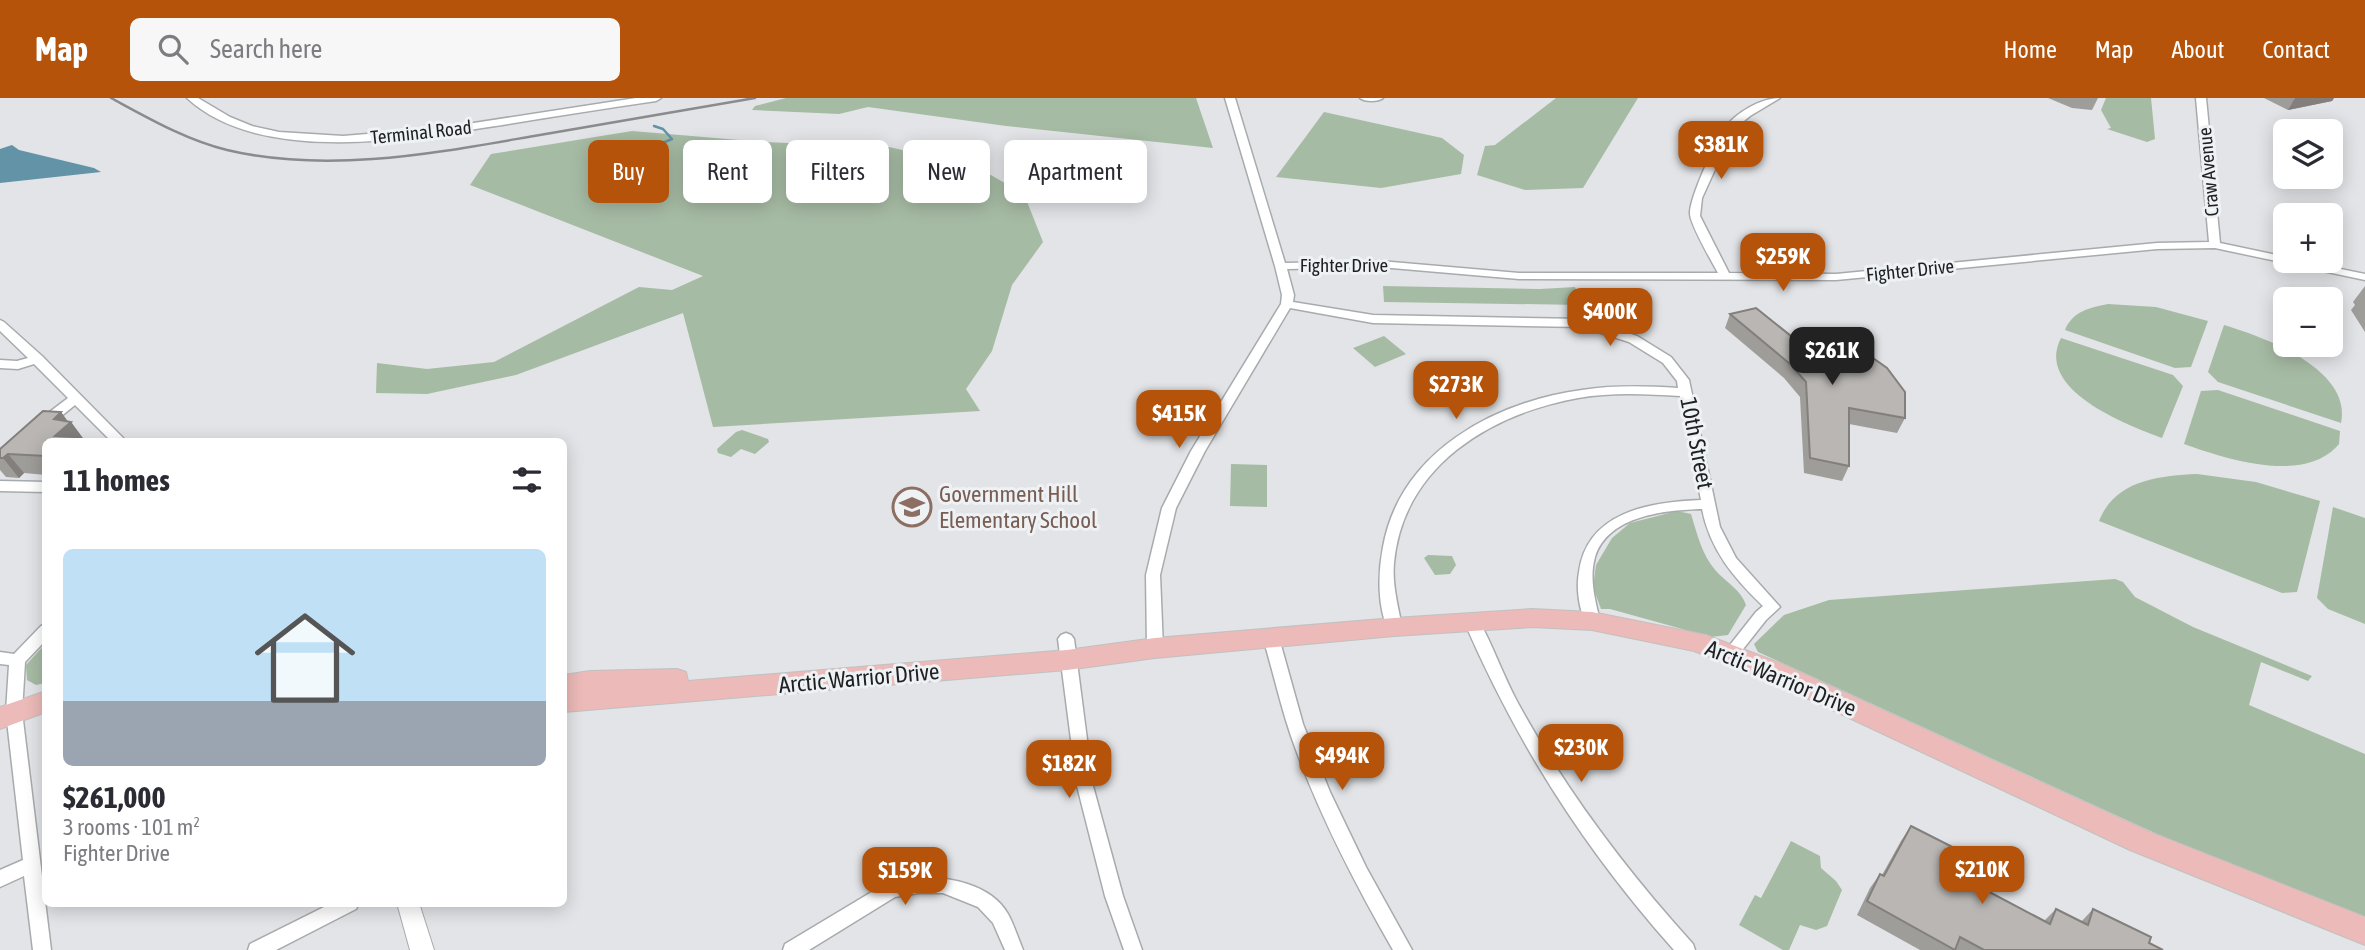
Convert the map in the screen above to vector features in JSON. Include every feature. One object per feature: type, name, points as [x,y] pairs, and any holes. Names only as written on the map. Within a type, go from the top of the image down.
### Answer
[{"type":"main road","name":"Arctic Warrior Drive","points":[[567,685],[590,681],[711,677],[1066,649],[1155,648],[1472,621],[1532,618],[1592,621],[1662,633],[1731,654],[1771,670],[2140,842],[2365,931]]},
{"type":"main road","name":"Arctic Warrior Drive","points":[[567,702],[1066,649]]},
{"type":"main road","points":[[7,715],[42,702]]},
{"type":"street","name":"Terminal Road","points":[[192,98],[217,114],[248,128],[292,135],[345,138],[425,134],[656,98]]},
{"type":"street","points":[[1155,648],[1153,575],[1169,508],[1198,451],[1287,304],[1288,295],[1280,266],[1230,98]]},
{"type":"street","points":[[1365,98],[1378,98]]},
{"type":"street","points":[[1725,277],[1695,216],[1697,198],[1729,129],[1747,114],[1775,98]]},
{"type":"street","name":"Craw Avenue","points":[[2201,98],[2215,245]]},
{"type":"street","name":"Fighter Drive","points":[[1280,266],[1366,263],[1518,276],[1855,276],[2157,246],[2215,245],[2273,258]]},
{"type":"street","name":"Fighter Drive","points":[[2343,273],[2365,277]]},
{"type":"street","name":"10th Street","points":[[1287,304],[1373,319],[1583,323],[1610,330],[1651,348],[1683,380],[1713,527],[1730,564],[1773,607],[1761,616],[1731,654]]},
{"type":"street","points":[[0,324],[116,438]]},
{"type":"street","points":[[0,364],[18,365],[38,359]]},
{"type":"street","points":[[1394,627],[1387,562],[1393,527],[1406,497],[1426,468],[1451,445],[1483,425],[1547,401],[1580,394],[1636,389],[1686,392]]},
{"type":"street","points":[[36,431],[76,398]]},
{"type":"street","points":[[0,486],[42,487]]},
{"type":"street","points":[[1592,621],[1585,579],[1586,565],[1591,551],[1609,529],[1621,520],[1653,507],[1709,504]]},
{"type":"street","points":[[1472,621],[1519,722],[1549,772],[1622,875],[1686,950]]},
{"type":"street","points":[[42,634],[17,660],[7,715],[33,864],[42,950]]},
{"type":"street","points":[[1271,638],[1299,735],[1326,803],[1350,855],[1403,950]]},
{"type":"street","points":[[1066,649],[1088,798],[1114,896],[1133,950]]},
{"type":"street","points":[[0,659],[17,660]]},
{"type":"street","points":[[0,879],[33,864]]},
{"type":"street","points":[[792,950],[804,940],[891,890],[918,885],[943,885],[984,901],[1000,918],[1014,950]]},
{"type":"street","points":[[257,950],[342,907]]},
{"type":"street","points":[[409,907],[422,950]]},
{"type":"green space","points":[[786,98],[1196,98],[1213,148],[1006,126],[868,107],[839,114],[752,110],[755,106]]},
{"type":"green space","points":[[1556,98],[1638,98],[1583,188],[1525,190],[1477,175],[1485,146],[1495,145]]},
{"type":"green space","points":[[2106,98],[2151,98],[2155,139],[2147,142],[2107,129],[2111,128],[2101,110]]},
{"type":"green space","points":[[1324,112],[1442,138],[1464,155],[1461,174],[1381,188],[1276,177]]},
{"type":"green space","points":[[632,131],[739,140],[683,140],[683,203],[772,203],[772,142],[786,143],[786,203],[889,203],[889,147],[903,150],[903,203],[990,203],[990,175],[1004,183],[1004,203],[1028,203],[1043,242],[1012,285],[992,351],[966,389],[980,411],[713,427],[683,313],[516,375],[427,394],[376,393],[377,363],[427,369],[494,362],[639,287],[672,290],[703,276],[470,185],[491,154]]},
{"type":"green space","points":[[1383,286],[1540,289],[1575,287],[1583,305],[1384,302]]},
{"type":"green space","points":[[2108,304],[2156,307],[2208,321],[2191,367],[2175,368],[2065,330],[2077,314]]},
{"type":"green space","points":[[2224,325],[2261,338],[2273,343],[2273,357],[2300,357],[2319,371],[2333,387],[2341,404],[2341,423],[2218,382],[2208,372]]},
{"type":"green space","points":[[1384,336],[1406,354],[1375,367],[1353,348]]},
{"type":"green space","points":[[2061,338],[2173,375],[2183,386],[2162,438],[2107,414],[2072,389],[2060,373],[2056,356]]},
{"type":"green space","points":[[2218,390],[2340,431],[2339,444],[2324,456],[2306,463],[2286,466],[2243,461],[2184,444],[2201,391]]},
{"type":"green space","points":[[742,430],[768,439],[769,442],[755,454],[741,449],[731,457],[718,453],[717,449]]},
{"type":"green space","points":[[1231,464],[1267,465],[1267,507],[1230,506]]},
{"type":"green space","points":[[2197,474],[2256,482],[2320,501],[2297,592],[2282,593],[2099,521],[2106,507],[2116,497],[2139,483],[2167,476]]},
{"type":"green space","points":[[2333,507],[2365,518],[2365,624],[2328,609],[2317,598]]},
{"type":"green space","points":[[1677,511],[1691,514],[1707,558],[1716,571],[1741,595],[1746,605],[1728,635],[1711,637],[1610,609],[1601,609],[1593,587],[1596,565],[1612,538],[1630,523]]},
{"type":"green space","points":[[1428,555],[1452,556],[1456,565],[1450,574],[1435,575],[1424,558]]},
{"type":"green space","points":[[2115,579],[2123,582],[2135,597],[2193,627],[2312,676],[2308,681],[2261,662],[2249,705],[2365,754],[2365,917],[2201,854],[1758,652],[1754,644],[1784,615],[1829,600]]},
{"type":"green space","points":[[42,647],[42,684],[36,685],[27,680],[26,665]]},
{"type":"green space","points":[[1791,841],[1820,856],[1821,868],[1842,890],[1827,926],[1816,930],[1800,925],[1789,950],[1783,950],[1739,925],[1755,895],[1761,898]]},
{"type":"water","points":[[12,145],[19,150],[101,172],[0,183],[0,149]]},
{"type":"building","points":[[1756,308],[1816,356],[1856,346],[1887,368],[1905,392],[1905,418],[1849,408],[1849,466],[1810,458],[1806,382],[1790,364],[1730,314]]},
{"type":"building","points":[[43,411],[61,412],[54,419],[71,422],[55,436],[72,438],[42,438],[42,456],[8,454],[0,458],[0,449]]},
{"type":"building","points":[[1911,826],[1986,864],[1978,886],[2050,924],[2056,909],[2088,925],[2093,909],[2151,937],[2149,943],[2163,950],[1984,950],[1960,937],[1955,950],[1867,901],[1880,874],[1884,876]]},
{"type":"waterway","points":[[654,126],[663,129],[672,139],[669,140]]},
{"type":"railway","points":[[111,98],[153,121],[212,146],[265,157],[342,161],[458,149],[755,98]]},
{"type":"place","name":"Government Hill Elementary School","points":[[912,507]]}]
